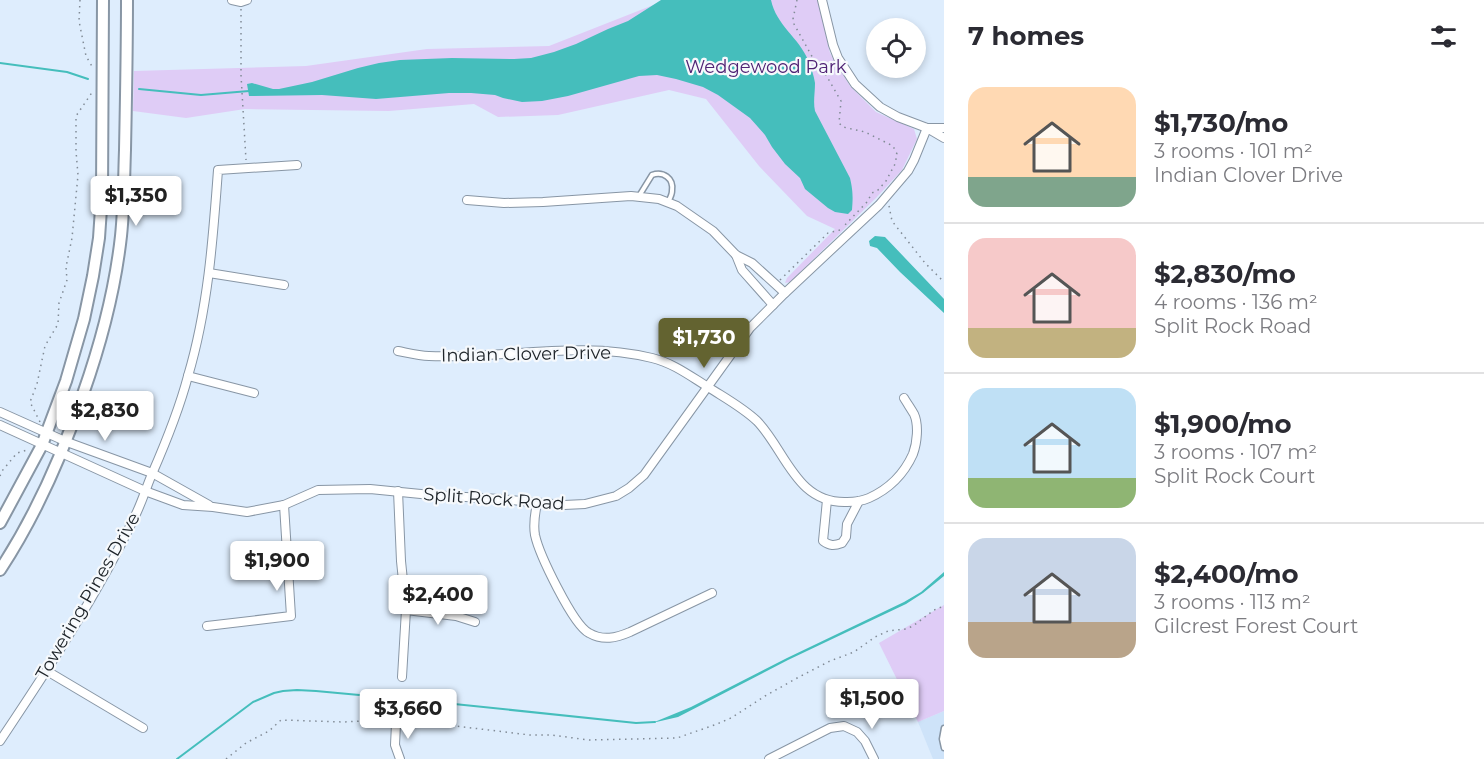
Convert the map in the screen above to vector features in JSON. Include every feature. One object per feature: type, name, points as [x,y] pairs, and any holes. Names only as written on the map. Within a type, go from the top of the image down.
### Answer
[{"type":"main road","points":[[0,523],[37,443],[48,433],[84,319],[93,276],[99,238],[102,194],[103,0]]},
{"type":"main road","points":[[0,570],[29,521],[67,442],[104,328],[121,236],[127,0]]},
{"type":"street","points":[[822,0],[836,52],[855,84],[880,107],[944,138]]},
{"type":"street","name":"Split Rock Road","points":[[0,425],[145,491],[183,505],[247,512],[284,505],[318,490],[370,489],[564,506],[585,504],[616,496],[644,475],[750,328],[884,199],[908,171],[927,128]]},
{"type":"street","points":[[927,128],[944,128]]},
{"type":"street","name":"Towering Pines Drive","points":[[0,741],[47,671],[106,572],[136,515],[166,443],[188,376],[203,307],[209,273],[218,170],[297,165]]},
{"type":"street","points":[[467,200],[504,203],[639,196],[658,199],[690,214],[712,231],[736,255],[752,263],[785,293]]},
{"type":"street","points":[[736,255],[742,270],[773,305]]},
{"type":"street","points":[[209,273],[284,285]]},
{"type":"street","name":"Indian Clover Drive","points":[[398,351],[428,356],[589,350],[632,353],[656,359],[688,374],[745,411],[769,436],[797,479],[818,497],[827,500]]},
{"type":"street","points":[[188,376],[254,393]]},
{"type":"street","points":[[859,501],[847,524],[846,537],[842,543],[828,545],[823,541],[827,500],[859,501],[876,495],[897,479],[906,467],[914,451],[917,434],[915,416],[904,398]]},
{"type":"street","name":"Split Rock Road","points":[[0,412],[67,442],[152,473],[213,507]]},
{"type":"street","points":[[398,491],[406,610],[402,677]]},
{"type":"street","points":[[537,502],[534,517],[535,534],[540,553],[573,617],[588,633],[605,639],[616,638],[712,593]]},
{"type":"street","points":[[207,626],[291,616],[284,505]]},
{"type":"street","points":[[406,610],[456,616],[475,622]]},
{"type":"street","points":[[47,671],[143,728]]},
{"type":"street","points":[[396,724],[395,745],[400,759]]},
{"type":"street","points":[[769,759],[830,728],[844,726],[857,732],[865,741],[874,759]]},
{"type":"lane","points":[[639,196],[652,175],[658,173],[666,175],[672,182],[668,202]]},
{"type":"lane","points":[[944,728],[942,739],[944,748]]},
{"type":"path","points":[[80,0],[79,21],[86,56],[93,68]]},
{"type":"path","points":[[776,284],[828,233],[841,230],[867,202],[872,193],[886,181],[895,164],[897,154],[893,146],[865,132],[843,127],[839,123],[841,100],[814,60],[794,24],[797,0]]},
{"type":"path","points":[[240,1],[246,168]]},
{"type":"path","points":[[37,428],[40,422],[30,402],[37,384],[45,346],[58,324],[59,303],[67,280],[66,267],[72,238],[78,175],[76,116],[93,90]]},
{"type":"path","points":[[884,199],[889,206],[892,221],[944,282]]},
{"type":"path","points":[[0,476],[17,453],[28,450],[37,443]]},
{"type":"path","points":[[226,759],[246,743],[269,731],[281,720],[344,722],[381,720],[396,724],[439,724],[589,741],[677,738],[731,718],[799,677],[854,652],[875,637],[888,631],[913,626],[934,610],[944,606]]},
{"type":"shaded area","points":[[661,0],[771,0],[778,17],[804,52],[813,74],[815,111],[850,178],[852,210],[848,214],[835,212],[828,208],[805,189],[800,178],[785,164],[750,118],[703,87],[657,75],[639,76],[542,101],[522,102],[495,95],[471,93],[376,99],[322,95],[249,96],[247,84],[279,89],[358,68],[400,60],[531,58],[576,44],[628,21]]},
{"type":"shaded area","points":[[875,236],[885,237],[944,299],[944,313],[877,248],[870,246],[869,241]]},
{"type":"shaded area","points":[[944,572],[944,576],[906,604],[788,660],[678,717],[652,723],[691,707],[904,602],[921,592]]},
{"type":"shaded area","points":[[944,711],[944,759],[933,759],[918,722]]},
{"type":"green space","name":"Wedgewood Park","points":[[666,0],[818,0],[830,53],[850,86],[876,112],[914,129],[917,139],[902,170],[790,282],[785,283],[787,278],[835,229],[807,216],[759,166],[706,99],[669,90],[558,115],[498,117],[474,104],[389,111],[245,109],[186,118],[133,111],[134,71],[306,66],[427,49],[549,46]]},
{"type":"green space","points":[[944,605],[944,711],[918,722],[879,643]]},
{"type":"waterway","points":[[0,63],[67,72],[88,79]]},
{"type":"waterway","points":[[139,89],[201,95],[249,91]]},
{"type":"waterway","points":[[177,759],[253,702],[283,691],[316,691],[636,723],[655,722]]}]
